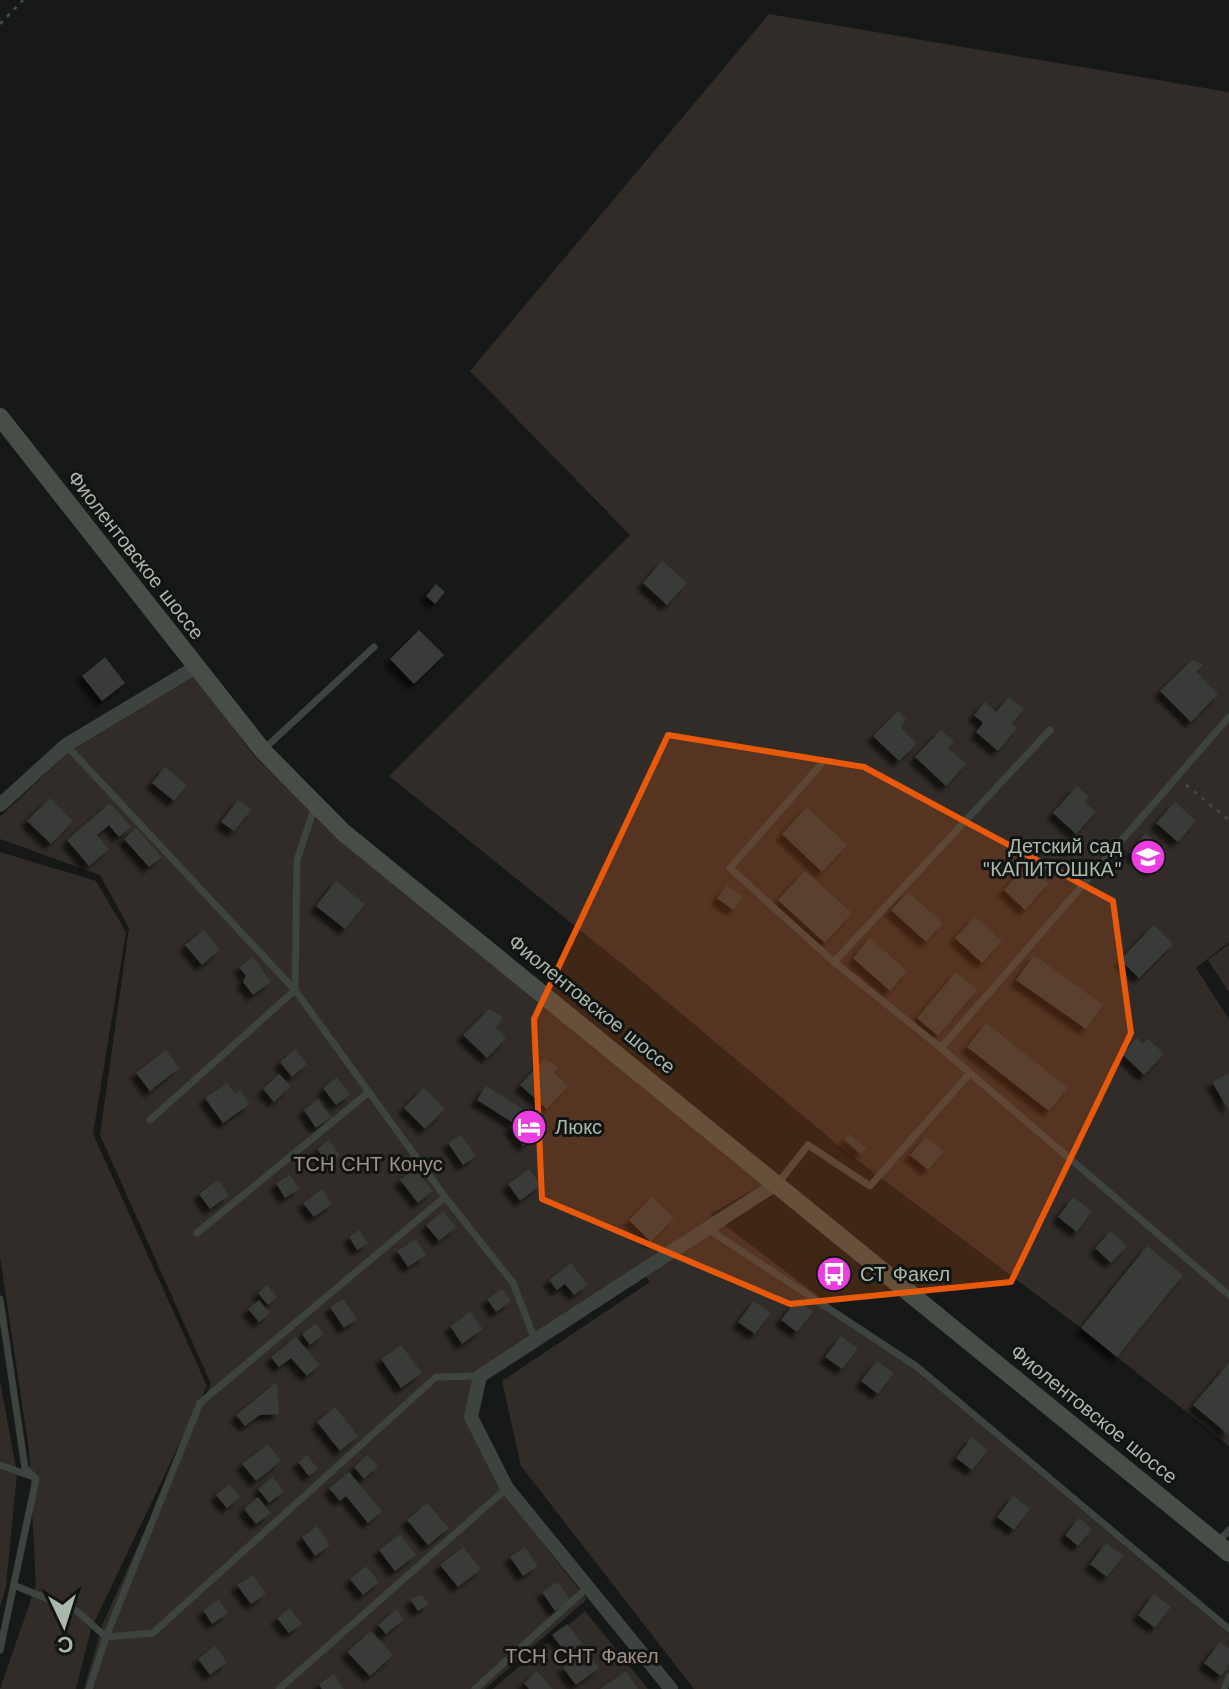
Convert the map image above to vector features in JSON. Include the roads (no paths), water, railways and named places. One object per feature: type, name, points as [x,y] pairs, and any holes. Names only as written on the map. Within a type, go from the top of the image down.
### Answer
[{"type":"main road","name":"Фиолентовское шоссе","points":[[0,417],[263,751],[343,832],[1225,1542]]},
{"type":"street","points":[[0,805],[66,745],[196,667]]},
{"type":"street","points":[[671,1689],[507,1488],[471,1417],[480,1376],[779,1182]]},
{"type":"lane","points":[[263,751],[374,647]]},
{"type":"lane","points":[[941,1048],[1229,717]]},
{"type":"lane","points":[[834,962],[1050,730]]},
{"type":"lane","points":[[66,745],[295,990],[445,1197],[513,1283],[535,1340]]},
{"type":"lane","points":[[822,763],[730,868],[834,962],[941,1048],[1229,1295]]},
{"type":"lane","points":[[150,1120],[295,990],[297,860],[315,805]]},
{"type":"lane","points":[[779,1182],[808,1145],[870,1186],[970,1073]]},
{"type":"lane","points":[[197,1233],[369,1092]]},
{"type":"lane","points":[[89,1689],[106,1637],[200,1403],[445,1197]]},
{"type":"lane","points":[[708,1229],[916,1366],[1229,1629]]},
{"type":"lane","points":[[0,1299],[25,1468],[36,1479]]},
{"type":"lane","points":[[16,1586],[77,1611],[106,1637],[153,1633],[436,1377],[480,1376]]},
{"type":"lane","points":[[0,1465],[36,1479]]},
{"type":"lane","points":[[0,1649],[16,1586],[36,1479]]},
{"type":"lane","points":[[279,1689],[507,1488]]},
{"type":"lane","points":[[475,1689],[590,1586]]},
{"type":"lane","points":[[1224,1689],[1229,1677]]},
{"type":"place","name":"Детский сад \"КАПИТОШКА\"","points":[[1148,857]]},
{"type":"place","name":"Люкс","points":[[529,1127]]},
{"type":"place","name":"СТ Факел","points":[[834,1274]]},
{"type":"park label","name":"ТСН СНТ Конус","points":[[368,1164]]},
{"type":"park label","name":"ТСН СНТ Факел","points":[[582,1656]]}]
